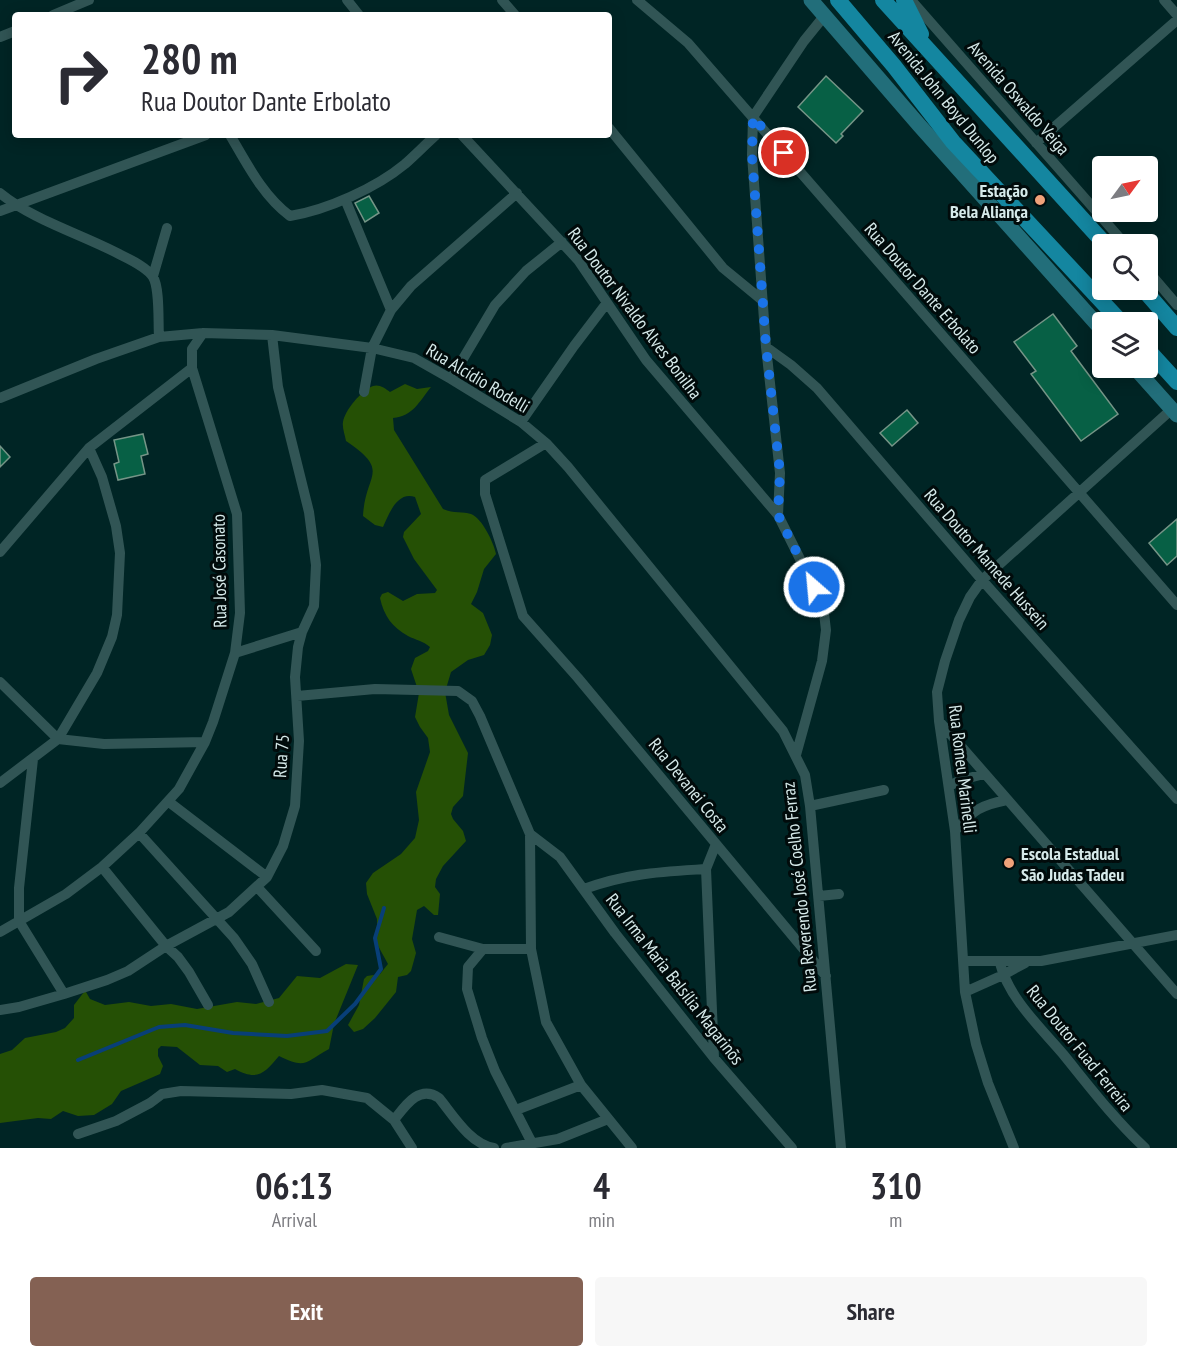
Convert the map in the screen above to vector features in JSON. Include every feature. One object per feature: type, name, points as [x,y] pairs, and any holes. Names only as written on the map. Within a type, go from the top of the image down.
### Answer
[{"type":"main road","points":[[811,0],[1092,319]]},
{"type":"main road","name":"Avenida John Boyd Dunlop","points":[[838,0],[894,66],[953,142],[1112,312]]},
{"type":"main road","name":"Avenida John Boyd Dunlop","points":[[883,0],[1096,234]]},
{"type":"main road","points":[[904,0],[928,48]]},
{"type":"main road","points":[[1153,300],[1177,328]]},
{"type":"main road","points":[[1158,361],[1177,381]]},
{"type":"main road","points":[[1144,378],[1174,412]]},
{"type":"street","points":[[60,12],[89,0]]},
{"type":"street","points":[[347,0],[357,12]]},
{"type":"street","points":[[502,0],[512,12]]},
{"type":"street","name":"Rua Doutor Dante Erbolato","points":[[637,0],[688,43],[1177,605]]},
{"type":"street","name":"Avenida Oswaldo Veiga","points":[[911,0],[1116,234]]},
{"type":"street","points":[[1164,0],[1177,15]]},
{"type":"street","points":[[753,117],[804,41],[825,15]]},
{"type":"street","points":[[1036,142],[1177,20]]},
{"type":"street","name":"Rua Reverendo José Coelho Ferraz","points":[[753,117],[752,155],[766,346],[780,473],[778,515],[823,605],[826,630],[822,661],[796,755],[805,775],[810,806],[842,1148]]},
{"type":"street","points":[[612,132],[723,268],[763,301]]},
{"type":"street","points":[[0,211],[198,138]]},
{"type":"street","points":[[232,138],[256,179],[277,206],[290,216],[303,214],[345,199],[403,165],[433,138]]},
{"type":"street","name":"Rua Doutor Nivaldo Alves Bonilha","points":[[465,138],[578,260],[646,360],[778,515]]},
{"type":"street","points":[[0,193],[15,205],[135,262],[153,276]]},
{"type":"street","points":[[364,392],[372,348],[392,310],[411,286],[517,193]]},
{"type":"street","points":[[345,199],[392,310]]},
{"type":"street","points":[[159,337],[156,288],[153,276],[167,228]]},
{"type":"street","points":[[451,379],[495,305],[526,271],[562,242]]},
{"type":"street","points":[[1158,283],[1177,305]]},
{"type":"street","points":[[521,422],[606,304]]},
{"type":"street","points":[[0,552],[89,448],[192,368],[192,349],[203,333]]},
{"type":"street","name":"Rua Alcídio Rodelli","points":[[0,398],[96,359],[159,337],[203,333],[272,335],[372,348],[414,358],[521,422],[546,443],[783,731],[796,755]]},
{"type":"street","name":"Rua 75","points":[[0,1010],[19,1007],[107,980],[128,971],[166,946],[218,919],[267,877],[283,846],[295,806],[299,741],[295,677],[298,647],[314,606],[316,565],[309,512],[278,387],[272,335]]},
{"type":"street","name":"Rua Doutor Mamede Hussein","points":[[766,346],[791,364],[817,388],[982,580],[1177,799]]},
{"type":"street","name":"Rua José Casonato","points":[[0,932],[66,894],[102,867],[139,833],[179,789],[206,742],[235,653],[240,613],[237,513],[192,368]]},
{"type":"street","name":"Rua Romeu Marinelli","points":[[1014,1148],[988,1083],[976,1044],[966,992],[955,831],[937,692],[959,620],[970,597],[982,580],[1078,493],[1174,412]]},
{"type":"street","name":"Rua Devanei Costa","points":[[546,443],[485,480],[485,494],[523,616],[578,678],[827,976]]},
{"type":"street","points":[[0,783],[58,740],[97,673],[112,637],[117,615],[120,553],[116,526],[102,477],[89,448]]},
{"type":"street","points":[[235,653],[302,632]]},
{"type":"street","points":[[0,682],[58,740],[104,744],[206,742]]},
{"type":"street","points":[[297,696],[375,689],[461,694],[472,701],[530,834],[531,949],[546,1023],[581,1085],[632,1148]]},
{"type":"street","points":[[939,721],[1177,994]]},
{"type":"street","points":[[33,759],[19,888],[19,921],[64,994]]},
{"type":"street","points":[[949,786],[984,774]]},
{"type":"street","points":[[810,806],[884,790]]},
{"type":"street","points":[[955,831],[970,813],[984,805],[1007,800]]},
{"type":"street","points":[[169,802],[267,877]]},
{"type":"street","points":[[139,833],[218,919],[252,963],[269,1002]]},
{"type":"street","name":"Rua Irma Maria Balsília Magarinõs","points":[[530,834],[560,857],[615,933],[714,1058],[792,1148]]},
{"type":"street","points":[[714,1058],[706,869],[716,844]]},
{"type":"street","points":[[102,867],[166,946],[184,964],[208,1005]]},
{"type":"street","points":[[584,889],[611,879],[639,874],[706,869]]},
{"type":"street","points":[[257,887],[316,951]]},
{"type":"street","points":[[819,896],[839,894]]},
{"type":"street","points":[[963,961],[1041,962],[1177,935]]},
{"type":"street","points":[[439,937],[483,949],[531,949]]},
{"type":"street","points":[[483,949],[468,967],[467,989],[495,1071],[532,1143]]},
{"type":"street","points":[[966,992],[1028,962]]},
{"type":"street","name":"Rua Doutor Fuad Ferreira","points":[[1000,963],[1003,975],[1041,1028],[1124,1128],[1145,1148]]},
{"type":"street","points":[[516,1110],[581,1085]]},
{"type":"street","points":[[78,1134],[116,1121],[162,1094],[181,1091],[291,1094],[322,1090],[367,1098],[394,1120],[412,1148]]},
{"type":"street","points":[[394,1120],[410,1099],[432,1093],[471,1135],[487,1147],[494,1148]]},
{"type":"street","points":[[506,1148],[532,1143],[559,1144],[608,1119]]},
{"type":"green space","points":[[405,384],[417,389],[431,387],[411,411],[393,418],[394,430],[443,509],[475,516],[487,531],[495,549],[496,554],[484,569],[471,604],[483,613],[492,635],[490,645],[484,655],[468,660],[451,672],[445,692],[449,715],[468,753],[463,796],[453,807],[451,814],[463,831],[466,841],[443,866],[436,879],[435,887],[440,894],[438,915],[434,915],[424,906],[417,910],[412,939],[416,953],[411,971],[407,975],[398,977],[396,992],[375,1018],[363,1029],[354,1032],[348,1025],[359,1005],[364,979],[367,976],[380,974],[388,964],[377,944],[377,919],[367,894],[366,883],[373,873],[401,854],[415,838],[419,820],[416,792],[430,752],[428,738],[415,717],[419,693],[411,669],[415,658],[428,651],[430,647],[397,629],[386,616],[380,598],[382,594],[388,592],[403,601],[417,594],[435,593],[437,590],[414,559],[403,537],[404,532],[421,514],[415,497],[403,497],[399,500],[383,527],[375,525],[363,516],[372,467],[360,451],[346,441],[343,424],[350,407],[368,388],[377,386],[390,392]]},
{"type":"green space","points":[[346,964],[358,965],[334,1024],[329,1049],[305,1063],[279,1056],[260,1074],[249,1075],[235,1069],[227,1072],[218,1066],[200,1065],[177,1047],[161,1046],[158,1049],[158,1056],[163,1066],[160,1074],[121,1091],[112,1104],[94,1115],[78,1116],[63,1111],[51,1119],[38,1118],[0,1123],[0,1054],[12,1050],[25,1038],[65,1028],[74,1018],[74,1005],[84,992],[90,999],[105,1005],[129,1002],[151,1006],[171,1004],[197,1009],[237,1002],[256,1004],[279,998],[297,976],[320,978]]},
{"type":"building","points":[[826,76],[863,111],[841,134],[843,136],[836,143],[798,107]]},
{"type":"building","points":[[369,196],[379,213],[365,222],[355,203]]},
{"type":"building","points":[[1053,314],[1077,346],[1071,351],[1118,414],[1081,441],[1031,374],[1036,371],[1014,342]]},
{"type":"building","points":[[907,410],[918,423],[892,446],[880,433]]},
{"type":"building","points":[[143,434],[148,454],[141,456],[145,474],[118,480],[114,464],[119,462],[114,440]]},
{"type":"building","points":[[0,446],[10,457],[0,467]]},
{"type":"building","points":[[1177,519],[1177,556],[1167,565],[1149,543]]},
{"type":"waterway","points":[[78,1060],[159,1027],[185,1025],[233,1033],[287,1036],[327,1031],[355,1004],[381,969],[375,938],[384,908]]},
{"type":"place","name":"Estação Bela Aliança","points":[[1040,200]]},
{"type":"place","name":"Escola Estadual São Judas Tadeu","points":[[1009,863]]},
{"type":"route","points":[[784,153],[753,117],[752,155],[766,346],[780,473],[778,515],[814,587]]}]
